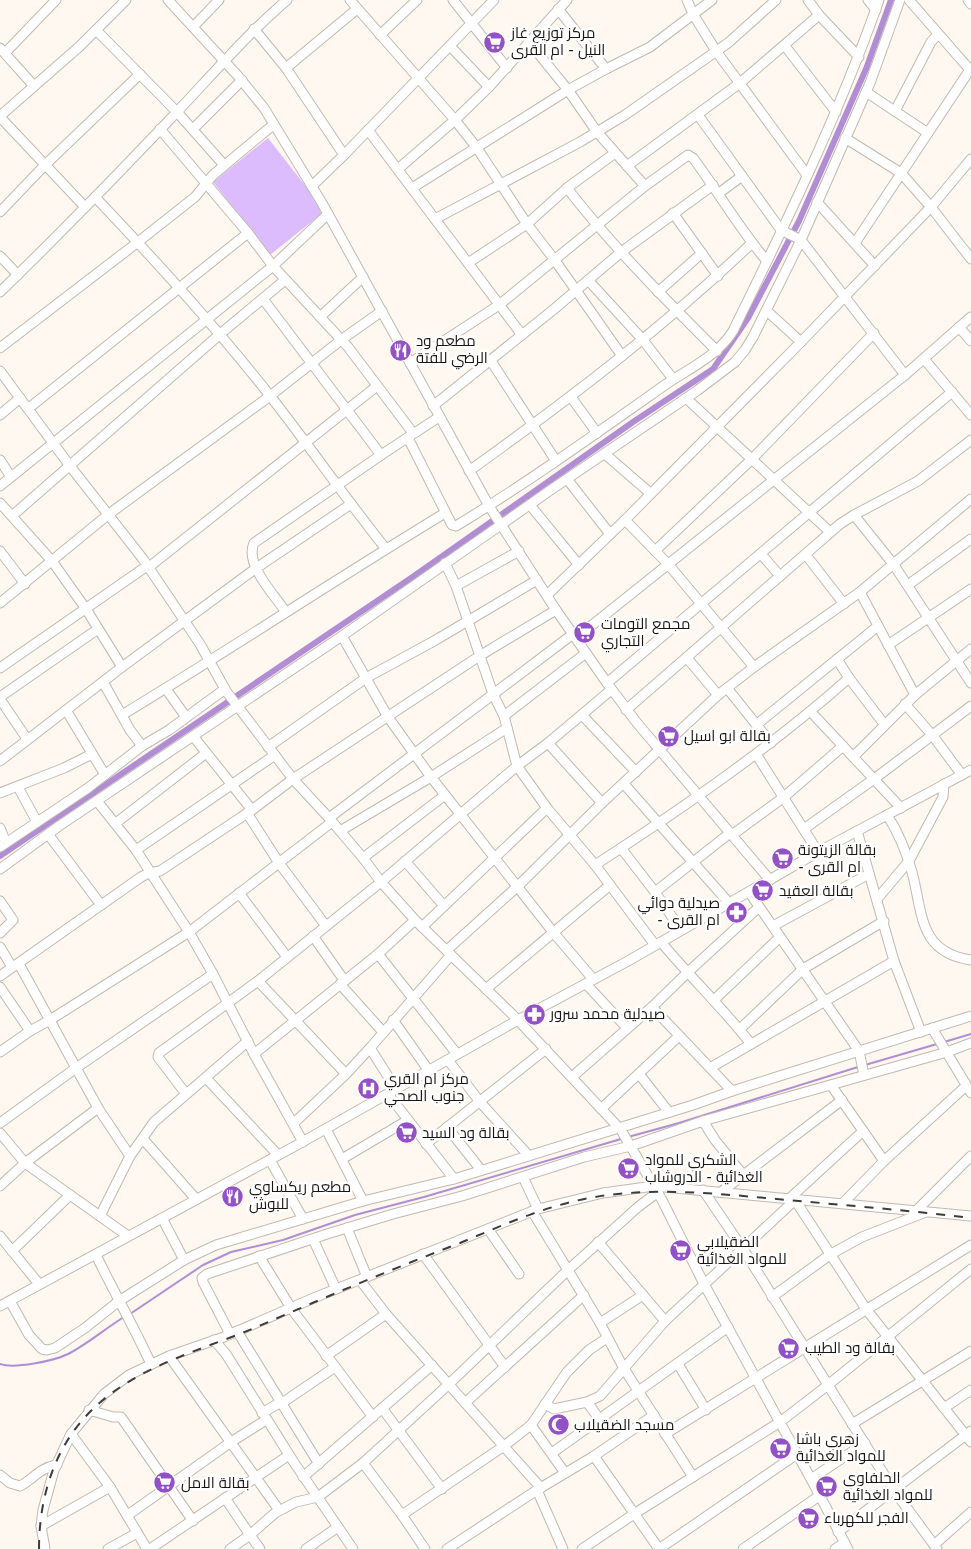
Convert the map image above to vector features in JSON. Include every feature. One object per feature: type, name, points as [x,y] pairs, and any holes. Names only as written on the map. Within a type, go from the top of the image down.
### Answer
[{"type":"street","points":[[34,86],[3,51],[56,0]]},
{"type":"street","points":[[85,206],[0,117],[96,30],[126,0]]},
{"type":"street","points":[[168,0],[242,80],[264,108],[328,214],[489,507],[556,610],[626,710],[770,880]]},
{"type":"street","points":[[193,27],[219,0]]},
{"type":"street","points":[[0,292],[177,112],[254,29],[287,0]]},
{"type":"street","points":[[350,0],[455,120],[477,148],[527,224],[622,356]]},
{"type":"street","points":[[380,35],[417,0]]},
{"type":"street","points":[[453,0],[506,68]]},
{"type":"street","points":[[312,186],[419,79],[494,0]]},
{"type":"street","points":[[398,169],[455,120],[489,87],[567,0]]},
{"type":"street","points":[[687,0],[693,14],[716,51],[807,175]]},
{"type":"street","points":[[412,188],[568,90],[650,47],[712,0]]},
{"type":"street","points":[[435,219],[597,132],[735,38],[776,0]]},
{"type":"street","points":[[808,0],[819,15],[858,56]]},
{"type":"street","points":[[868,0],[876,10]]},
{"type":"street","points":[[160,129],[248,233],[273,266],[341,340],[378,386],[411,436],[445,513],[452,525],[455,526],[489,507],[673,379],[717,351],[733,331],[807,175],[836,112],[879,0]]},
{"type":"street","points":[[0,869],[236,705],[342,636],[501,524],[686,398],[735,362],[746,350],[801,240],[866,92],[900,0]]},
{"type":"street","points":[[855,243],[970,70],[909,0]]},
{"type":"street","points":[[968,0],[971,4]]},
{"type":"street","points":[[286,68],[357,9]]},
{"type":"street","points":[[558,9],[606,69]]},
{"type":"street","points":[[627,166],[740,83],[819,15]]},
{"type":"street","points":[[254,29],[286,68],[344,155]]},
{"type":"street","points":[[96,30],[177,112],[224,165]]},
{"type":"street","points":[[895,111],[931,42],[938,34]]},
{"type":"street","points":[[529,42],[568,90],[597,132],[645,186]]},
{"type":"street","points":[[450,46],[489,87]]},
{"type":"street","points":[[785,46],[836,112]]},
{"type":"street","points":[[0,212],[45,165],[140,74]]},
{"type":"street","points":[[193,130],[242,80]]},
{"type":"street","points":[[866,92],[928,133]]},
{"type":"street","points":[[698,114],[781,230],[801,240],[905,375]]},
{"type":"street","points":[[0,348],[195,197],[205,183],[224,165],[274,124]]},
{"type":"street","points":[[368,130],[522,335]]},
{"type":"street","points":[[845,138],[901,174],[931,207],[971,259]]},
{"type":"street","points":[[468,263],[527,224],[567,188],[615,153]]},
{"type":"street","points":[[410,363],[499,305],[645,186],[688,155],[719,193],[752,243],[767,261]]},
{"type":"street","points":[[548,595],[718,427],[845,297],[931,207],[970,161]]},
{"type":"street","points":[[719,193],[742,176]]},
{"type":"street","points":[[433,406],[491,361],[620,253],[713,185]]},
{"type":"street","points":[[567,188],[596,226],[620,253],[717,351]]},
{"type":"street","points":[[95,196],[180,288],[270,396],[386,549]]},
{"type":"street","points":[[817,202],[875,266]]},
{"type":"street","points":[[673,213],[718,276]]},
{"type":"street","points":[[0,486],[273,266],[328,214]]},
{"type":"street","points":[[29,408],[248,233]]},
{"type":"street","points":[[470,471],[571,397],[678,312],[752,243]]},
{"type":"street","points":[[658,292],[702,253]]},
{"type":"street","points":[[0,256],[18,275]]},
{"type":"street","points":[[320,318],[363,277]]},
{"type":"street","points":[[12,516],[219,335],[285,280]]},
{"type":"street","points":[[588,280],[643,340],[673,379]]},
{"type":"street","points":[[263,299],[381,455]]},
{"type":"street","points":[[0,603],[109,514],[382,311]]},
{"type":"street","points":[[767,311],[801,342]]},
{"type":"street","points":[[0,1052],[30,1031],[189,932],[493,694],[575,636],[668,564],[905,375],[971,317]]},
{"type":"street","points":[[959,327],[971,341]]},
{"type":"street","points":[[655,551],[752,459],[874,333]]},
{"type":"street","points":[[924,359],[971,416]]},
{"type":"street","points":[[491,361],[556,461]]},
{"type":"street","points":[[0,372],[148,567],[185,621],[236,705],[292,779],[340,831],[418,924],[518,1020],[620,1129],[656,1189],[704,1284],[798,1454],[846,1546],[835,1549]]},
{"type":"street","points":[[0,668],[148,567],[378,386]]},
{"type":"street","points":[[186,1094],[157,1055],[258,981],[461,816],[517,766],[582,714],[609,686],[701,603],[952,392]]},
{"type":"street","points":[[571,397],[597,432]]},
{"type":"street","points":[[0,415],[20,398]]},
{"type":"street","points":[[686,398],[830,532]]},
{"type":"street","points":[[286,612],[255,569],[252,547],[254,543],[439,417]]},
{"type":"street","points":[[626,710],[806,555],[830,532],[854,515],[918,481],[971,440]]},
{"type":"street","points":[[605,454],[650,493]]},
{"type":"street","points":[[0,460],[11,477]]},
{"type":"street","points":[[567,479],[610,534]]},
{"type":"street","points":[[294,1123],[346,1074],[370,1048],[449,952],[660,748],[727,688],[860,592],[971,499]]},
{"type":"street","points":[[0,504],[52,561],[86,609],[122,667]]},
{"type":"street","points":[[0,761],[122,667],[255,569],[350,504]]},
{"type":"street","points":[[530,505],[579,565]]},
{"type":"street","points":[[122,715],[210,662],[286,612],[445,513]]},
{"type":"street","points":[[854,515],[908,585],[971,683]]},
{"type":"street","points":[[625,520],[668,564],[754,667]]},
{"type":"street","points":[[908,585],[971,539]]},
{"type":"street","points":[[0,551],[25,584]]},
{"type":"street","points":[[456,586],[519,551]]},
{"type":"street","points":[[761,554],[780,576]]},
{"type":"street","points":[[806,555],[844,604]]},
{"type":"street","points":[[445,563],[456,586],[493,694],[504,716],[517,766],[547,808],[658,943],[714,1000],[751,1044]]},
{"type":"street","points":[[268,747],[366,678],[538,580]]},
{"type":"street","points":[[888,645],[971,589]]},
{"type":"street","points":[[860,592],[915,695]]},
{"type":"street","points":[[0,976],[141,877],[160,870],[249,811],[292,779],[481,655],[556,610]]},
{"type":"street","points":[[756,724],[878,626]]},
{"type":"street","points":[[27,739],[0,698],[98,629]]},
{"type":"street","points":[[342,636],[388,717],[444,795],[518,886],[627,1028]]},
{"type":"street","points":[[853,757],[905,704],[971,649]]},
{"type":"street","points":[[504,716],[586,653]]},
{"type":"street","points":[[687,658],[718,696]]},
{"type":"street","points":[[837,659],[884,724]]},
{"type":"street","points":[[595,865],[659,823],[771,743],[811,712],[849,678]]},
{"type":"street","points":[[104,682],[142,746]]},
{"type":"street","points":[[166,688],[186,717]]},
{"type":"street","points":[[727,688],[771,743]]},
{"type":"street","points":[[0,828],[3,845],[105,775],[142,746],[170,730],[226,690]]},
{"type":"street","points":[[905,704],[933,736],[962,775]]},
{"type":"street","points":[[804,830],[971,706]]},
{"type":"street","points":[[66,710],[105,775]]},
{"type":"street","points":[[811,712],[901,808]]},
{"type":"street","points":[[582,714],[636,772]]},
{"type":"street","points":[[340,831],[431,777],[507,728]]},
{"type":"street","points":[[193,736],[249,811],[279,863],[326,926]]},
{"type":"street","points":[[548,743],[602,803]]},
{"type":"street","points":[[655,892],[731,834],[784,797],[843,746]]},
{"type":"street","points":[[0,793],[64,768],[92,754]]},
{"type":"street","points":[[116,824],[205,754]]},
{"type":"street","points":[[756,754],[818,852]]},
{"type":"street","points":[[136,850],[275,755]]},
{"type":"street","points":[[0,1306],[303,1142],[818,852],[971,770]]},
{"type":"street","points":[[624,784],[729,903]]},
{"type":"street","points":[[877,899],[909,861],[943,797],[944,784]]},
{"type":"street","points":[[18,787],[37,822]]},
{"type":"street","points":[[363,858],[444,795]]},
{"type":"street","points":[[97,801],[136,850],[149,873],[189,932],[303,1142]]},
{"type":"street","points":[[254,1054],[342,982],[444,906],[547,808]]},
{"type":"street","points":[[887,815],[900,837],[909,861],[922,920],[930,938],[948,954],[971,960]]},
{"type":"street","points":[[857,831],[894,961],[920,1032]]},
{"type":"street","points":[[48,834],[101,905]]},
{"type":"street","points":[[621,848],[681,930]]},
{"type":"street","points":[[405,861],[444,906]]},
{"type":"street","points":[[773,926],[870,874]]},
{"type":"street","points":[[486,989],[610,885]]},
{"type":"street","points":[[749,892],[860,1053],[863,1073]]},
{"type":"street","points":[[239,894],[287,957]]},
{"type":"street","points":[[0,901],[13,920],[0,932]]},
{"type":"street","points":[[572,1078],[652,1007],[759,907]]},
{"type":"street","points":[[740,1029],[803,968],[884,922]]},
{"type":"street","points":[[313,936],[342,982],[383,1032]]},
{"type":"street","points":[[714,1000],[780,937]]},
{"type":"street","points":[[0,947],[16,966],[50,1020],[98,1108],[130,1156]]},
{"type":"street","points":[[378,954],[457,1054]]},
{"type":"street","points":[[710,1068],[894,961]]},
{"type":"street","points":[[0,1123],[76,1068],[213,974]]},
{"type":"street","points":[[258,981],[346,1074]]},
{"type":"street","points":[[0,987],[30,1031]]},
{"type":"street","points":[[652,1007],[732,1091]]},
{"type":"street","points":[[10,1301],[29,1335],[38,1346],[44,1350],[55,1348],[184,1260],[216,1245],[363,1201],[454,1179],[620,1129],[732,1091],[860,1053],[920,1032],[934,1031],[971,1016]]},
{"type":"street","points":[[394,1020],[429,1071]]},
{"type":"street","points":[[843,1203],[884,1161],[968,1084],[934,1031]]},
{"type":"street","points":[[601,1109],[679,1036]]},
{"type":"street","points":[[100,1216],[130,1156],[154,1122],[248,1041]]},
{"type":"street","points":[[319,1464],[234,1333],[202,1278],[207,1274],[347,1228],[831,1085],[863,1073],[971,1043]]},
{"type":"street","points":[[370,1048],[408,1120],[454,1179]]},
{"type":"street","points":[[426,1144],[546,1049]]},
{"type":"street","points":[[448,1060],[480,1102],[528,1156]]},
{"type":"street","points":[[638,1074],[668,1112]]},
{"type":"street","points":[[206,1078],[274,1158],[303,1219]]},
{"type":"street","points":[[831,1085],[884,1161]]},
{"type":"street","points":[[721,1192],[842,1100]]},
{"type":"street","points":[[0,1186],[25,1163],[98,1108]]},
{"type":"street","points":[[342,1159],[408,1120]]},
{"type":"street","points":[[703,1122],[744,1176]]},
{"type":"street","points":[[447,1127],[481,1170]]},
{"type":"street","points":[[326,1129],[363,1201]]},
{"type":"street","points":[[545,1404],[554,1409],[587,1402],[600,1396],[665,1321],[743,1249],[863,1131]]},
{"type":"street","points":[[0,1133],[25,1163],[128,1236]]},
{"type":"street","points":[[142,1139],[196,1199]]},
{"type":"street","points":[[917,1210],[971,1156]]},
{"type":"street","points":[[523,1177],[535,1210],[600,1323],[623,1368],[693,1477]]},
{"type":"street","points":[[230,1549],[250,1535],[279,1510],[296,1502],[318,1498],[363,1462],[400,1430],[656,1189]]},
{"type":"street","points":[[45,1549],[42,1510],[57,1465],[71,1434],[89,1410],[116,1384],[169,1356],[234,1333],[336,1289],[535,1210],[603,1193],[656,1189],[703,1190],[971,1216]]},
{"type":"street","points":[[703,1190],[743,1249],[803,1348],[893,1489],[935,1547],[971,1512]]},
{"type":"street","points":[[12,1251],[70,1195]]},
{"type":"street","points":[[792,1199],[831,1254],[866,1309],[944,1408],[969,1436],[893,1489],[838,1532]]},
{"type":"street","points":[[772,1297],[831,1254],[862,1237],[928,1211]]},
{"type":"street","points":[[162,1218],[184,1260]]},
{"type":"street","points":[[347,1228],[363,1278],[386,1314],[504,1446],[539,1489],[563,1549]]},
{"type":"street","points":[[488,1229],[519,1274]]},
{"type":"street","points":[[0,1236],[40,1284]]},
{"type":"street","points":[[313,1239],[336,1289]]},
{"type":"street","points":[[598,1242],[665,1321]]},
{"type":"street","points":[[665,1434],[971,1245]]},
{"type":"street","points":[[423,1254],[505,1367]]},
{"type":"street","points":[[96,1255],[131,1321],[151,1364]]},
{"type":"street","points":[[259,1256],[291,1308],[373,1416]]},
{"type":"street","points":[[582,1549],[780,1422],[971,1269]]},
{"type":"street","points":[[466,1403],[584,1295]]},
{"type":"street","points":[[600,1323],[643,1295]]},
{"type":"street","points":[[326,1356],[386,1314]]},
{"type":"street","points":[[552,1453],[728,1327]]},
{"type":"street","points":[[402,1515],[504,1446],[531,1424],[567,1372],[589,1350],[607,1338]]},
{"type":"street","points":[[214,1340],[226,1354],[303,1477],[353,1549]]},
{"type":"street","points":[[852,1424],[971,1351]]},
{"type":"street","points":[[169,1356],[279,1510]]},
{"type":"street","points":[[678,1364],[706,1410]]},
{"type":"street","points":[[303,1477],[432,1365]]},
{"type":"street","points":[[128,1515],[231,1442],[281,1403],[335,1368]]},
{"type":"street","points":[[944,1408],[971,1390]]},
{"type":"street","points":[[587,1402],[600,1420]]},
{"type":"street","points":[[382,1408],[442,1488]]},
{"type":"street","points":[[89,1410],[113,1417],[121,1417],[193,1521]]},
{"type":"street","points":[[448,1549],[539,1489],[594,1456],[654,1415]]},
{"type":"street","points":[[531,1424],[565,1473]]},
{"type":"street","points":[[71,1434],[110,1487],[137,1533],[149,1549],[289,1455]]},
{"type":"street","points":[[811,1479],[864,1443]]},
{"type":"street","points":[[594,1456],[659,1549],[798,1454]]},
{"type":"street","points":[[363,1462],[425,1549]]},
{"type":"street","points":[[0,1474],[10,1483],[20,1486],[28,1482],[41,1469],[57,1465]]},
{"type":"street","points":[[42,1526],[110,1487]]},
{"type":"street","points":[[743,1549],[819,1496]]},
{"type":"street","points":[[226,1498],[260,1549]]},
{"type":"street","points":[[306,1549],[338,1527]]},
{"type":"street","points":[[108,1549],[137,1533]]},
{"type":"shaded area","points":[[268,138],[325,211],[270,255],[213,182]]},
{"type":"waterway","points":[[0,856],[414,576],[633,422],[713,369],[748,318],[799,221],[866,69],[891,0]]},
{"type":"waterway","points":[[944,1042],[971,1034]]},
{"type":"waterway","points":[[865,1065],[937,1044]]},
{"type":"waterway","points":[[628,1137],[858,1067]]},
{"type":"waterway","points":[[130,1314],[203,1265],[231,1252],[283,1240],[355,1215],[424,1197],[621,1139]]},
{"type":"waterway","points":[[0,1364],[24,1365],[62,1357],[82,1346],[124,1317]]},
{"type":"railway","points":[[39,1549],[45,1495],[50,1477],[65,1444],[87,1415],[105,1398],[125,1384],[168,1361],[237,1335],[384,1273],[533,1214],[589,1198],[630,1193],[672,1192],[756,1197],[971,1218]]},
{"type":"place","name":"مركز توزيع غاز النيل - ام القرى","points":[[495,42]]},
{"type":"place","name":"مطعم ود الرضي للفتة","points":[[400,350]]},
{"type":"place","name":"مجمع التومات التجاري","points":[[585,633]]},
{"type":"place","name":"بقالة ابو اسيل","points":[[668,736]]},
{"type":"place","name":"بقالة الزيتونة - ام القرى","points":[[782,859]]},
{"type":"place","name":"بقالة العقيد","points":[[763,891]]},
{"type":"place","name":"صيدلية دوائي - ام القرى","points":[[736,912]]},
{"type":"place","name":"صيدلية محمد سرور","points":[[534,1014]]},
{"type":"place","name":"مركز ام القري جنوب الصحي","points":[[368,1088]]},
{"type":"place","name":"بقالة ود السيد","points":[[406,1133]]},
{"type":"place","name":"الشكري للمواد الغذائية - الدروشاب","points":[[629,1169]]},
{"type":"place","name":"مطعم ريكساوي للبوش","points":[[233,1196]]},
{"type":"place","name":"الضقيلابي للمواد الغذائية","points":[[681,1251]]},
{"type":"place","name":"بقالة ود الطيب","points":[[789,1348]]},
{"type":"place","name":"مسجد الضقيلاب","points":[[558,1425]]},
{"type":"place","name":"زهري باشا للمواد الغذائية","points":[[780,1448]]},
{"type":"place","name":"بقالة الامل","points":[[165,1483]]},
{"type":"place","name":"الحلفاوي للمواد الغذائية","points":[[827,1487]]},
{"type":"place","name":"الفجر للكهرباء","points":[[808,1518]]}]
